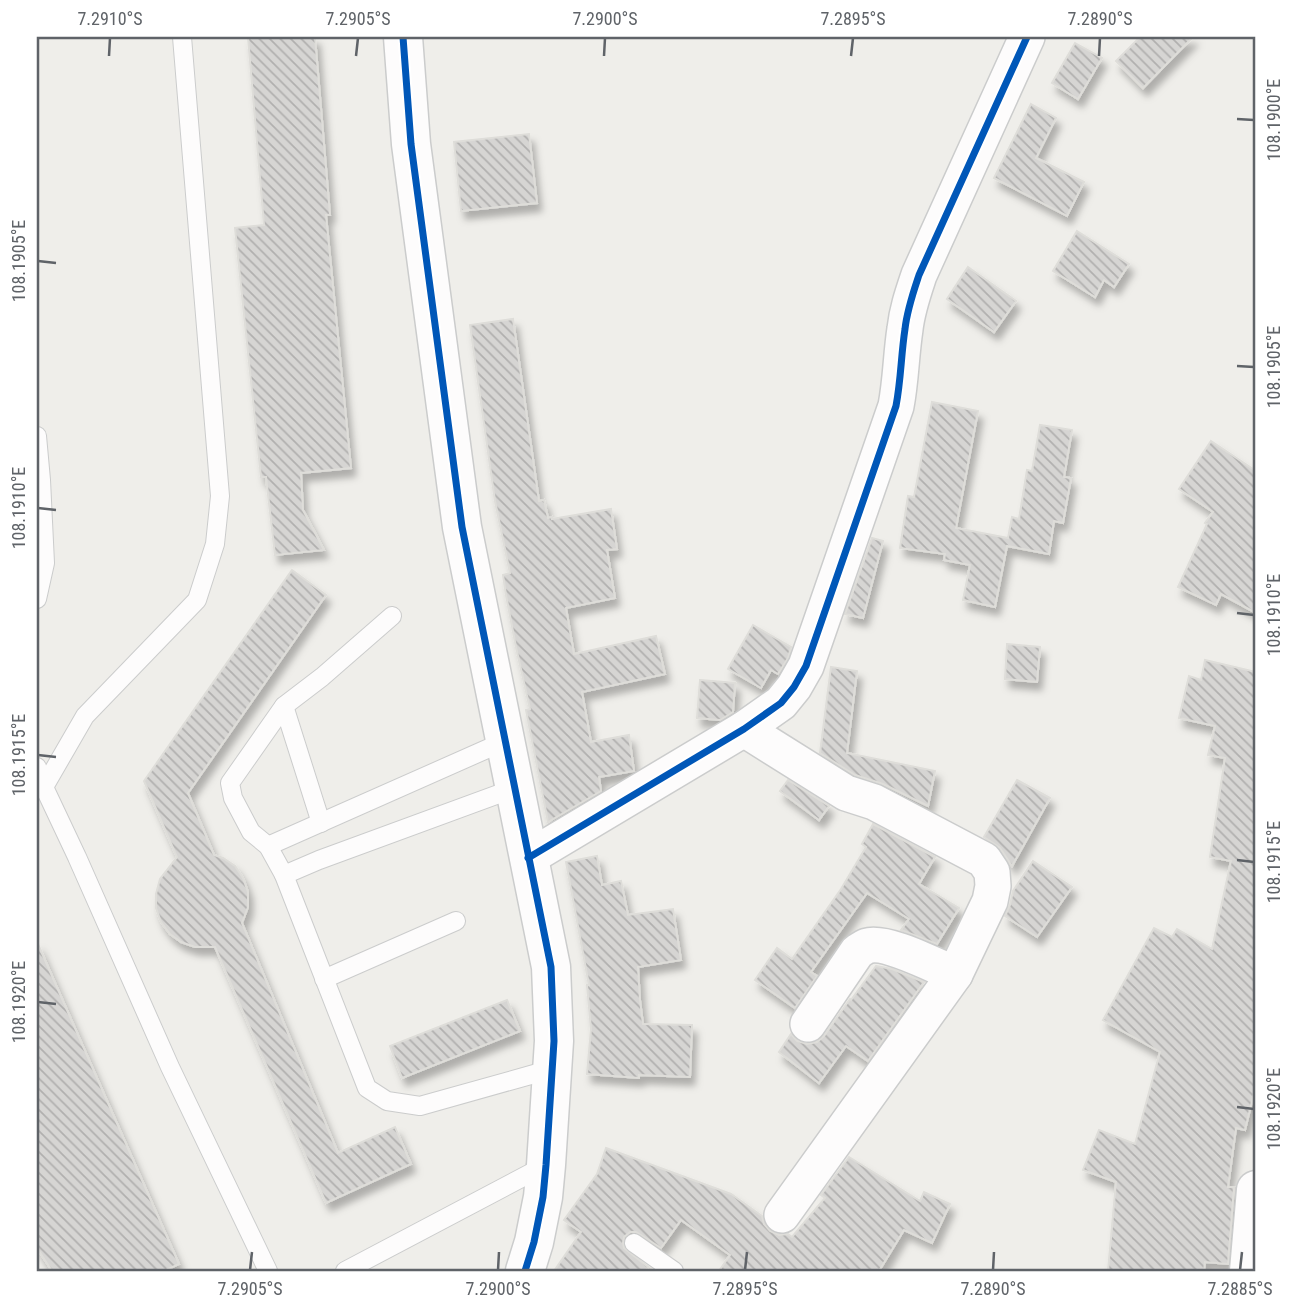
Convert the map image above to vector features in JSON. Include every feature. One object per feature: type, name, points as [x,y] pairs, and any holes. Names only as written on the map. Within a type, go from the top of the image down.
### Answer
[{"type":"street","points":[[403,37],[411,144],[462,527],[551,967],[554,1041],[544,1181],[529,1257]]},
{"type":"street","points":[[528,858],[744,729],[781,703],[794,687],[806,666],[896,406],[905,329],[913,294],[1027,37]]},
{"type":"street","points":[[744,729],[860,797],[984,860],[992,872],[990,901],[955,974],[782,1215]]},
{"type":"street","points":[[808,1024],[857,952],[869,946],[894,948],[955,974]]},
{"type":"street","points":[[1249,1271],[1256,1190]]},
{"type":"lane","points":[[44,787],[85,716],[197,600],[215,544],[220,496],[182,37]]},
{"type":"lane","points":[[37,436],[45,563],[37,599]]},
{"type":"lane","points":[[391,616],[322,677],[284,706],[230,783],[233,799],[251,832],[268,846],[284,875],[367,1088],[387,1101],[420,1106],[552,1069]]},
{"type":"lane","points":[[284,706],[315,826],[319,860]]},
{"type":"lane","points":[[268,846],[505,741]]},
{"type":"lane","points":[[37,767],[170,1067],[268,1271]]},
{"type":"lane","points":[[284,875],[514,788]]},
{"type":"lane","points":[[324,979],[456,921]]},
{"type":"lane","points":[[345,1271],[544,1181]]},
{"type":"lane","points":[[634,1243],[674,1271]]},
{"type":"building","points":[[248,37],[315,37],[330,215],[326,215],[351,468],[301,473],[303,510],[324,550],[275,555],[266,477],[261,477],[235,228],[264,225]]},
{"type":"building","points":[[1140,37],[1193,37],[1143,88],[1116,61]]},
{"type":"building","points":[[1075,43],[1102,58],[1078,99],[1052,83]]},
{"type":"building","points":[[1031,104],[1056,118],[1036,158],[1084,182],[1067,216],[994,178]]},
{"type":"building","points":[[529,134],[537,203],[461,211],[454,142]]},
{"type":"building","points":[[1077,231],[1129,264],[1114,287],[1104,280],[1095,297],[1053,271]]},
{"type":"building","points":[[968,267],[1016,301],[994,332],[947,299]]},
{"type":"building","points":[[513,319],[539,501],[544,500],[548,518],[552,519],[611,509],[617,549],[607,550],[615,598],[566,608],[574,654],[656,636],[665,674],[582,692],[591,742],[629,735],[634,771],[599,777],[601,791],[548,822],[526,710],[530,709],[506,595],[503,575],[510,573],[495,501],[470,325]]},
{"type":"building","points":[[932,402],[978,411],[956,528],[1008,538],[1012,517],[1019,519],[1027,470],[1032,471],[1040,425],[1072,430],[1064,477],[1071,478],[1063,523],[1054,521],[1049,554],[1007,546],[995,607],[963,600],[970,565],[944,560],[945,554],[900,548],[908,496],[914,497]]},
{"type":"building","points":[[1211,441],[1256,471],[1256,613],[1221,594],[1216,605],[1178,587],[1207,524],[1205,523],[1213,512],[1179,489]]},
{"type":"building","points":[[872,538],[883,541],[863,618],[845,614]]},
{"type":"building","points":[[292,570],[326,595],[188,793],[214,855],[235,866],[243,878],[248,892],[248,907],[242,923],[338,1153],[395,1127],[411,1164],[326,1203],[215,947],[195,947],[181,942],[170,934],[161,922],[156,908],[156,894],[160,879],[177,857],[144,781]]},
{"type":"building","points":[[753,625],[791,647],[778,674],[771,670],[761,688],[728,669]]},
{"type":"building","points":[[1007,644],[1040,647],[1037,682],[1005,679]]},
{"type":"building","points":[[1205,660],[1256,672],[1256,1085],[1245,1130],[1236,1128],[1228,1187],[1234,1187],[1228,1264],[1205,1262],[1204,1271],[1108,1271],[1116,1182],[1083,1170],[1099,1130],[1135,1144],[1160,1052],[1103,1020],[1154,928],[1172,937],[1177,929],[1212,949],[1231,861],[1210,857],[1225,758],[1208,755],[1215,726],[1179,718],[1189,676],[1201,680]]},
{"type":"building","points":[[831,667],[857,671],[847,753],[935,771],[928,806],[883,784],[855,775],[820,753]]},
{"type":"building","points":[[700,680],[735,683],[733,712],[720,720],[697,718]]},
{"type":"building","points":[[788,780],[829,806],[819,820],[780,791]]},
{"type":"building","points":[[1017,780],[1050,798],[1012,866],[1000,848],[984,837]]},
{"type":"building","points":[[873,824],[935,857],[919,884],[959,908],[937,944],[901,930],[909,919],[867,893],[811,972],[817,976],[795,1008],[755,980],[777,948],[792,959],[841,889],[866,847],[862,844]]},
{"type":"building","points":[[597,856],[602,885],[621,881],[628,915],[673,909],[681,960],[638,967],[640,1000],[643,1024],[692,1025],[690,1077],[639,1075],[639,1078],[587,1074],[591,1029],[589,985],[566,862]]},
{"type":"building","points":[[1033,861],[1072,887],[1037,937],[1005,916],[1013,891]]},
{"type":"building","points":[[37,942],[179,1264],[164,1271],[52,1271],[37,1248]]},
{"type":"building","points":[[876,966],[892,969],[924,982],[868,1061],[846,1046],[819,1083],[779,1052],[791,1034],[797,1041],[807,1044],[817,1042],[824,1036]]},
{"type":"building","points":[[507,1000],[520,1031],[402,1078],[390,1046]]},
{"type":"building","points":[[606,1148],[731,1194],[762,1216],[770,1231],[779,1235],[788,1234],[792,1237],[825,1198],[821,1195],[849,1157],[920,1201],[924,1192],[950,1204],[932,1243],[904,1230],[879,1271],[719,1271],[730,1255],[681,1220],[661,1248],[636,1232],[630,1232],[624,1237],[624,1248],[648,1267],[645,1271],[554,1271],[581,1232],[564,1220],[597,1174]]},
{"type":"cycle path","points":[[403,37],[411,144],[462,527],[551,967],[554,1041],[546,1165],[543,1197],[525,1271]]},
{"type":"cycle path","points":[[528,858],[744,729],[781,703],[794,687],[806,666],[896,406],[906,322],[919,275],[1027,37]]}]
